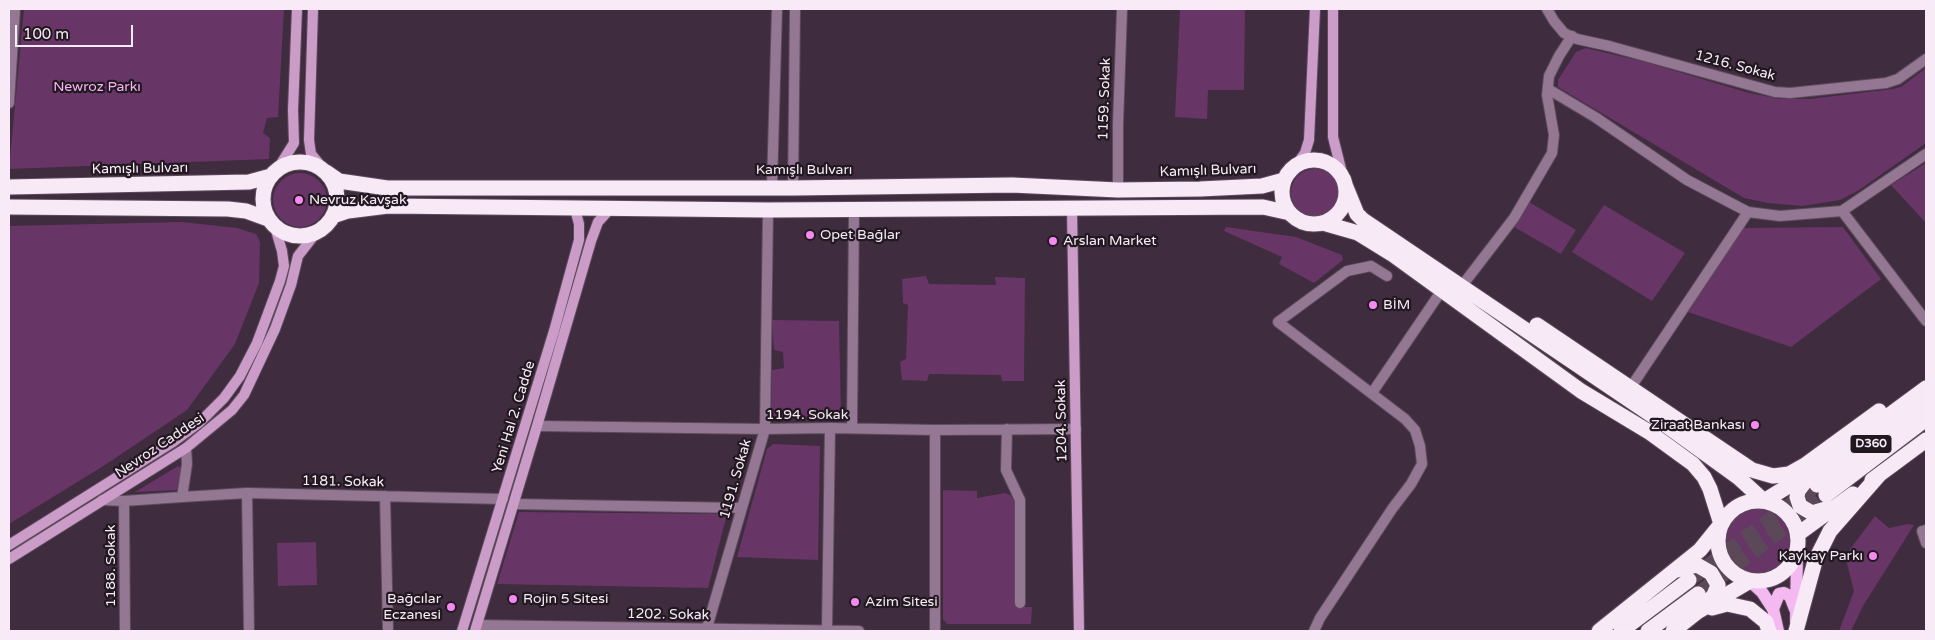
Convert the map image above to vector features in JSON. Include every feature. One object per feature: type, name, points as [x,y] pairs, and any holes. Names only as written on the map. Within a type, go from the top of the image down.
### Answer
[{"type":"highway","points":[[1290,213],[1282,197],[1284,180],[1289,171],[1306,160],[1327,162],[1336,168],[1357,214],[1363,220],[1653,416],[1739,478],[1764,501]]},
{"type":"highway","points":[[9,207],[228,208],[246,211],[271,223],[284,233],[304,236],[316,233],[326,226],[333,216],[337,193],[333,182],[326,172],[305,162],[293,162],[274,173],[266,184],[262,202],[271,223]]},
{"type":"highway","name":"Kamışlı Bulvarı","points":[[326,172],[339,181],[387,188],[772,186],[793,188],[1012,185],[1118,190],[1262,186],[1284,180]]},
{"type":"highway","name":"Kamışlı Bulvarı","points":[[9,187],[249,182],[274,173]]},
{"type":"highway","points":[[1323,223],[1338,213],[1346,196],[1344,182]]},
{"type":"highway","points":[[333,216],[348,211],[388,206],[610,210],[1072,210],[1263,207],[1290,213],[1305,222],[1323,223],[1358,233],[1392,254],[1581,391],[1649,432],[1693,464],[1704,477],[1710,489],[1721,524],[1718,535],[1718,548],[1722,560],[1729,570],[1739,577],[1750,581],[1763,581],[1776,578],[1786,570],[1794,560],[1797,550],[1798,534],[1790,516],[1778,506],[1764,501],[1751,501],[1739,506],[1729,513],[1721,524],[1700,550],[1599,631]]},
{"type":"highway","points":[[1467,290],[1499,300],[1752,470],[1773,476],[1789,474],[1805,465],[1926,376]]},
{"type":"highway","points":[[1764,501],[1816,469],[1926,388]]},
{"type":"highway","name":"D360","points":[[1926,402],[1821,490],[1926,419]]},
{"type":"highway","points":[[1798,534],[1926,440]]},
{"type":"highway","points":[[1816,469],[1798,491],[1800,506],[1804,510],[1817,513],[1841,504]]},
{"type":"highway","points":[[1796,631],[1815,561],[1830,531],[1879,475]]},
{"type":"highway","points":[[1673,631],[1697,612],[1717,590],[1715,578],[1711,572],[1697,566],[1674,571]]},
{"type":"highway","points":[[1621,631],[1689,580]]},
{"type":"highway","points":[[1697,612],[1750,581]]},
{"type":"highway","points":[[1648,631],[1698,594]]},
{"type":"highway","points":[[1697,612],[1727,604],[1739,606],[1750,609],[1766,622],[1769,631]]},
{"type":"main road","points":[[274,173],[294,143],[293,110],[297,9]]},
{"type":"main road","points":[[313,9],[309,140],[312,154],[326,172]]},
{"type":"main road","points":[[1296,165],[1305,153],[1309,140],[1315,9]]},
{"type":"main road","points":[[1333,9],[1333,137],[1344,182]]},
{"type":"main road","name":"Yeni Hal 2. Cadde","points":[[462,631],[554,331],[579,240],[579,224],[575,209]]},
{"type":"main road","points":[[476,628],[538,426],[591,241],[598,222],[610,210]]},
{"type":"main road","name":"1204. Sokak","points":[[1072,210],[1079,631]]},
{"type":"main road","name":"Nevroz Caddesi","points":[[9,545],[173,442],[199,424],[224,398],[240,376],[257,343],[280,281],[284,266],[282,251],[271,223]]},
{"type":"main road","name":"Nevroz Caddesi","points":[[9,559],[186,448],[232,410],[244,395],[275,328],[291,285],[298,256],[316,233]]},
{"type":"main road","points":[[1796,631],[1797,550]]},
{"type":"main road","points":[[1750,581],[1762,592],[1774,609],[1778,631]]},
{"type":"main road","points":[[1774,609],[1779,594],[1784,593],[1790,596],[1796,611]]},
{"type":"street","points":[[9,102],[15,9]]},
{"type":"street","points":[[772,186],[777,9]]},
{"type":"street","points":[[793,188],[795,9]]},
{"type":"street","name":"1159. Sokak","points":[[1118,190],[1122,9]]},
{"type":"street","name":"1216. Sokak","points":[[1547,9],[1564,33],[1572,36],[1775,92],[1790,93],[1886,83],[1898,80],[1926,59]]},
{"type":"street","points":[[1467,290],[1514,218],[1552,154],[1554,135],[1547,95],[1548,76],[1572,36]]},
{"type":"street","points":[[1548,89],[1595,116],[1687,180],[1748,212],[1780,216],[1842,211],[1926,154]]},
{"type":"street","name":"1191. Sokak","points":[[706,630],[765,429],[768,210]]},
{"type":"street","points":[[852,428],[854,210]]},
{"type":"street","points":[[1842,211],[1926,321]]},
{"type":"street","points":[[1631,388],[1748,212]]},
{"type":"street","points":[[1314,631],[1320,618],[1392,509],[1411,484],[1422,464],[1420,446],[1415,430],[1405,418],[1278,322],[1347,271],[1371,266],[1387,276]]},
{"type":"street","points":[[1372,392],[1442,290]]},
{"type":"street","name":"1194. Sokak","points":[[538,426],[935,430],[1076,429]]},
{"type":"street","points":[[827,630],[830,428]]},
{"type":"street","points":[[1007,429],[1006,470],[1020,500],[1020,603]]},
{"type":"street","points":[[935,430],[935,631]]},
{"type":"street","points":[[102,500],[124,501],[182,497],[187,464],[186,448]]},
{"type":"street","points":[[247,493],[249,631]]},
{"type":"street","name":"1181. Sokak","points":[[182,497],[247,493],[503,499]]},
{"type":"street","points":[[385,496],[388,631]]},
{"type":"street","name":"1188. Sokak","points":[[124,501],[125,631]]},
{"type":"street","points":[[514,504],[742,508]]},
{"type":"street","points":[[1924,531],[1926,543]]},
{"type":"street","name":"1202. Sokak","points":[[476,628],[859,631]]},
{"type":"green space","name":"Newroz Parkı","points":[[24,9],[284,9],[278,117],[267,118],[263,133],[270,138],[269,159],[9,169]]},
{"type":"green space","points":[[1180,9],[1245,9],[1244,90],[1208,90],[1207,119],[1175,117]]},
{"type":"green space","points":[[1586,48],[1645,62],[1749,93],[1780,99],[1809,99],[1893,89],[1901,87],[1926,68],[1926,143],[1859,190],[1840,200],[1802,206],[1768,203],[1744,198],[1558,87],[1558,80],[1576,52]]},
{"type":"green space","points":[[1926,163],[1926,223],[1891,185]]},
{"type":"green space","points":[[1315,169],[1324,171],[1332,176],[1337,184],[1339,193],[1337,202],[1332,210],[1324,215],[1315,217],[1306,215],[1298,210],[1293,202],[1291,193],[1293,184],[1298,176],[1306,171]]},
{"type":"green space","points":[[300,173],[310,175],[319,181],[325,190],[327,200],[325,210],[319,219],[310,225],[300,227],[290,225],[281,219],[275,210],[273,200],[275,190],[281,181],[290,175]]},
{"type":"green space","points":[[1529,202],[1576,230],[1561,254],[1514,227]]},
{"type":"green space","points":[[1604,205],[1685,253],[1652,301],[1572,252]]},
{"type":"green space","points":[[182,222],[237,228],[256,234],[260,242],[259,283],[235,344],[187,410],[105,465],[9,524],[9,226]]},
{"type":"green space","points":[[1226,227],[1296,237],[1342,255],[1343,260],[1314,283],[1279,264],[1282,257],[1224,231]]},
{"type":"green space","points":[[1843,227],[1881,279],[1791,347],[1688,312],[1743,228]]},
{"type":"green space","points":[[926,276],[929,284],[996,285],[995,277],[1025,278],[1024,381],[1002,381],[1001,375],[929,374],[927,381],[902,380],[900,362],[906,359],[908,305],[903,303],[902,279]]},
{"type":"green space","points":[[772,320],[839,321],[841,418],[771,418],[772,370],[784,368],[783,352],[774,350]]},
{"type":"green space","points":[[773,444],[820,446],[818,560],[737,557],[767,449]]},
{"type":"green space","points":[[178,466],[181,468],[177,490],[135,492]]},
{"type":"green space","points":[[943,490],[977,491],[977,498],[1005,493],[1014,500],[1016,509],[1017,607],[1032,607],[1031,624],[947,624],[943,619]]},
{"type":"green space","points":[[1758,509],[1770,511],[1781,518],[1788,529],[1790,541],[1788,553],[1781,564],[1770,571],[1758,573],[1746,571],[1735,564],[1728,553],[1726,541],[1728,529],[1735,518],[1746,511]]},
{"type":"green space","points":[[519,512],[727,514],[708,588],[497,584]]},
{"type":"green space","points":[[1875,516],[1889,528],[1908,524],[1914,525],[1863,606],[1851,631],[1839,631],[1854,591],[1845,556]]},
{"type":"green space","points":[[316,542],[317,585],[278,586],[277,543]]},
{"type":"tunnel","points":[[1689,580],[1817,485]]},
{"type":"tunnel","points":[[1698,594],[1826,495]]},
{"type":"place","name":"Nevruz Kavşak","points":[[299,200]]},
{"type":"place","name":"Opet Bağlar","points":[[810,235]]},
{"type":"place","name":"Arslan Market","points":[[1053,241]]},
{"type":"place","name":"BİM","points":[[1373,305]]},
{"type":"place","name":"Ziraat Bankası","points":[[1755,425]]},
{"type":"place","name":"Kaykay Parkı","points":[[1873,556]]},
{"type":"place","name":"Rojin 5 Sitesi","points":[[513,599]]},
{"type":"place","name":"Azim Sitesi","points":[[855,602]]},
{"type":"place","name":"Bağcılar Eczanesi","points":[[451,607]]}]
